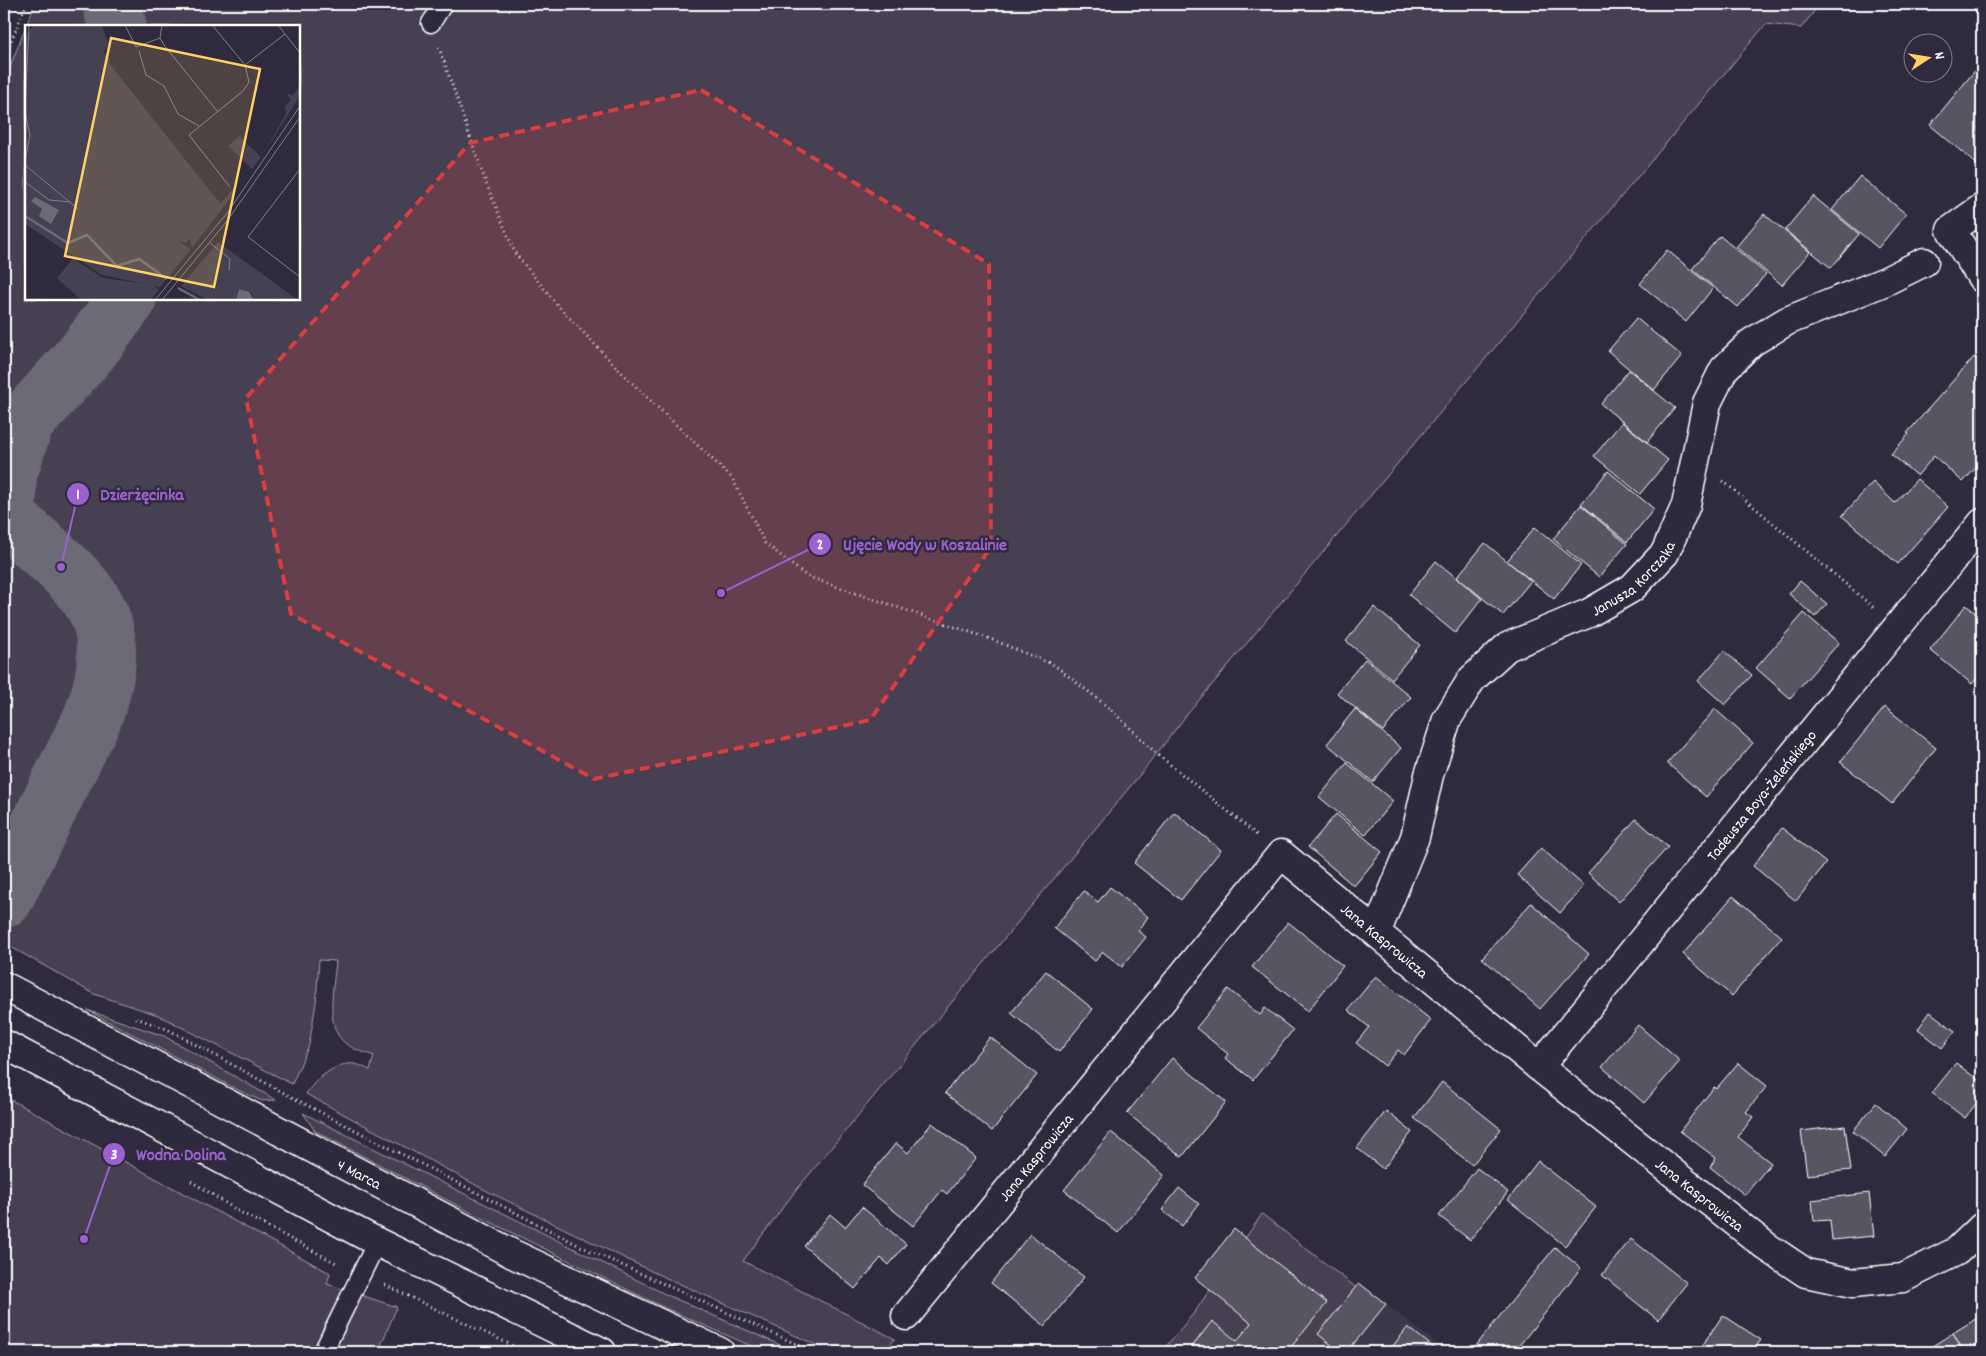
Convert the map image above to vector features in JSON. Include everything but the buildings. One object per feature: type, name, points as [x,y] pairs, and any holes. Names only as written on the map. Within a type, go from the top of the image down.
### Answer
[{"type":"street","points":[[1982,208],[1951,230],[1982,278]]},
{"type":"street","name":"Janusza Korczaka","points":[[1377,931],[1415,837],[1429,775],[1447,719],[1472,679],[1507,647],[1590,613],[1632,588],[1665,553],[1686,505],[1707,403],[1724,369],[1752,342],[1787,322],[1886,281],[1924,262]]},
{"type":"street","name":"Tadeusza Boya-Żeleńskiego","points":[[1539,1067],[1982,523]]},
{"type":"street","name":"Jana Kasprowicza","points":[[906,1316],[1281,854],[1377,931],[1539,1067],[1767,1247],[1806,1273],[1853,1283],[1903,1278],[1957,1251],[1982,1228]]},
{"type":"street","name":"4 Marca","points":[[4,986],[513,1254],[720,1352]]},
{"type":"street","points":[[4,1044],[377,1242],[602,1352]]},
{"type":"lane","points":[[431,23],[443,4]]},
{"type":"lane","points":[[323,1352],[377,1242]]},
{"type":"path","points":[[4,59],[26,4]]},
{"type":"path","points":[[431,23],[486,183],[515,253],[559,307],[628,378],[732,478],[765,543],[806,576],[993,640],[1054,665],[1107,706],[1157,754],[1232,815]]},
{"type":"path","points":[[1696,458],[1897,627]]},
{"type":"path","points":[[134,1018],[167,1029],[295,1099],[582,1247],[814,1352]]},
{"type":"path","points":[[361,1274],[526,1352]]},
{"type":"highlighted area","points":[[701,90],[989,264],[991,547],[870,720],[594,779],[291,614],[246,398],[470,143]]},
{"type":"shaded area","points":[[35,4],[1820,4],[1801,28],[1766,24],[1185,717],[1148,765],[793,1194],[743,1261],[895,1339],[883,1352],[832,1352],[653,1272],[485,1190],[306,1094],[320,1078],[341,1065],[355,1064],[370,1070],[374,1056],[345,1043],[334,1027],[332,993],[336,961],[319,960],[316,1003],[309,1045],[292,1084],[158,1015],[94,994],[4,943],[4,82],[25,29],[25,300],[300,300],[300,25],[26,25]]},
{"type":"shaded area","points":[[87,1010],[164,1036],[276,1100],[262,1101],[240,1091]]},
{"type":"shaded area","points":[[4,1096],[330,1273],[327,1284],[397,1307],[378,1352],[4,1352]]},
{"type":"shaded area","points":[[303,1113],[667,1295],[796,1352],[765,1352],[665,1308],[474,1214],[315,1131]]},
{"type":"shaded area","points":[[1262,1214],[1368,1297],[1344,1348],[1341,1352],[1161,1352],[1194,1313]]},
{"type":"shaded area","points":[[1386,1304],[1448,1352],[1341,1352]]},
{"type":"waterway","points":[[112,4],[117,25]]},
{"type":"waterway","points":[[4,898],[92,719],[102,689],[106,658],[103,627],[98,612],[90,598],[62,566],[7,518],[7,476],[24,423],[89,350],[126,300]]},
{"type":"place","name":"Dzierżęcinka","points":[[61,567]]},
{"type":"place","name":"Ujęcie Wody w Koszalinie","points":[[721,593]]},
{"type":"place","name":"Wodna Dolina","points":[[84,1239]]}]
